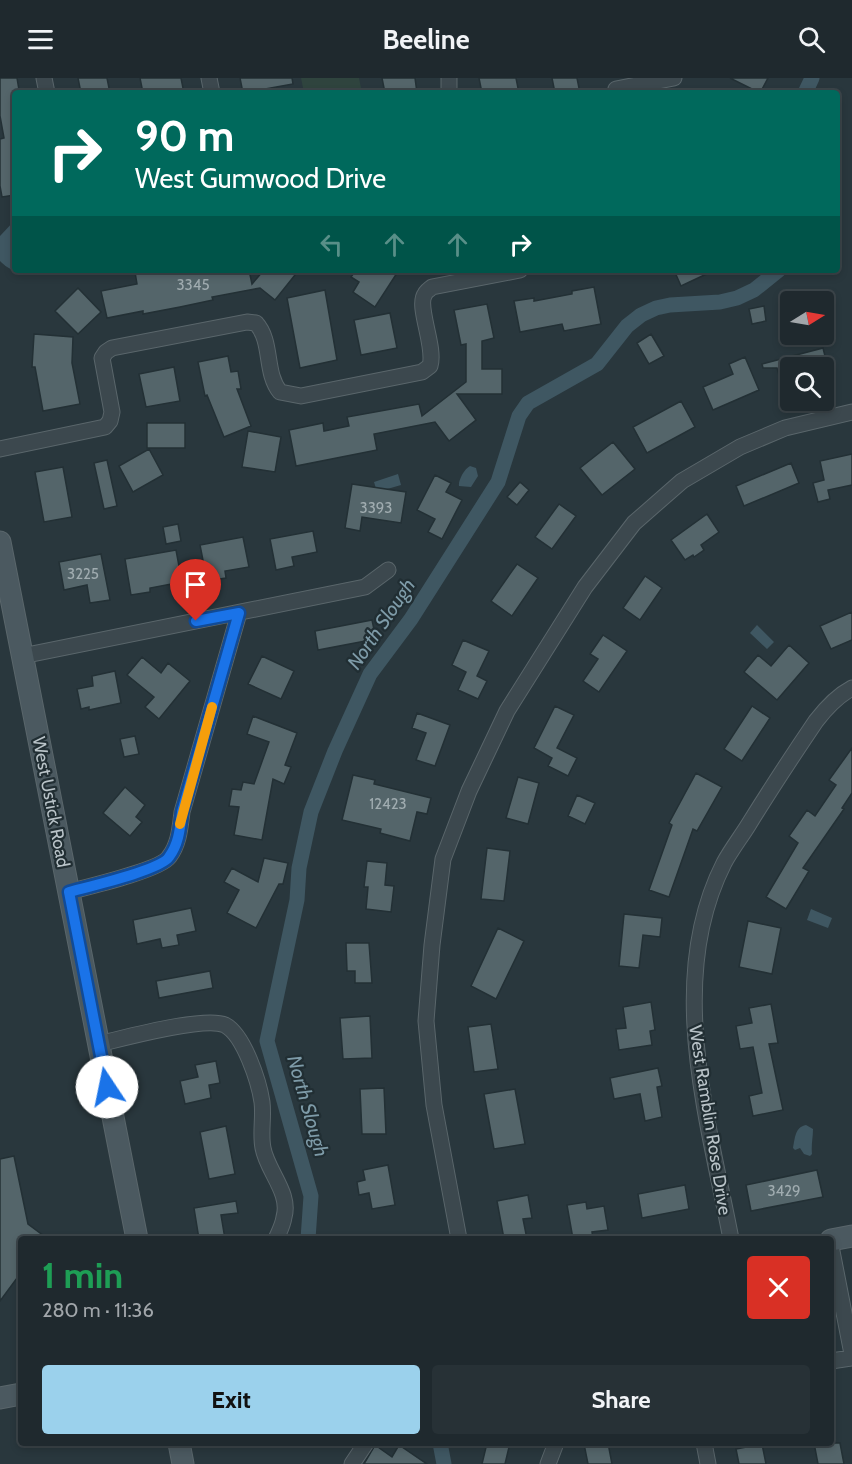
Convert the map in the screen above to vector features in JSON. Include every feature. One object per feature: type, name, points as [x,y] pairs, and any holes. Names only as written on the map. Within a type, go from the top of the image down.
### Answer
[{"type":"main road","name":"West Ustick Road","points":[[0,542],[136,1236]]},
{"type":"main road","points":[[834,1239],[852,1236]]},
{"type":"main road","points":[[0,1398],[18,1395]]},
{"type":"main road","points":[[180,1446],[183,1464]]},
{"type":"street","points":[[616,87],[674,78]]},
{"type":"street","points":[[0,448],[105,427],[111,421],[112,412],[102,358],[112,348],[247,322],[256,323],[262,330],[272,379],[280,392],[288,395],[302,396],[422,372],[430,366],[433,358],[423,309],[422,300],[425,293],[432,288],[505,273]]},
{"type":"street","points":[[458,1236],[434,1106],[426,1021],[432,945],[443,859],[469,791],[502,721],[585,587],[634,523],[682,481],[740,447],[785,428],[852,412]]},
{"type":"street","points":[[22,656],[365,587],[388,570]]},
{"type":"street","points":[[69,892],[151,870],[168,860],[177,843],[182,812],[239,613]]},
{"type":"street","name":"West Ramblin Rose Drive","points":[[730,1236],[698,1066],[693,1017],[695,968],[707,907],[724,863],[816,721],[829,705],[852,688]]},
{"type":"street","points":[[99,1044],[205,1022],[225,1025],[240,1038],[262,1103],[263,1148],[270,1169],[282,1191],[285,1215],[277,1236]]},
{"type":"street","points":[[834,1262],[852,1356],[834,1360]]},
{"type":"street","points":[[352,1464],[364,1446]]},
{"type":"street","points":[[548,1464],[555,1446]]},
{"type":"street","points":[[705,1446],[708,1464]]},
{"type":"green space","points":[[301,78],[359,78],[361,90],[303,90]]},
{"type":"water","points":[[12,223],[12,269],[0,261],[0,236]]},
{"type":"water","points":[[470,466],[476,468],[478,476],[471,487],[459,486],[462,475]]},
{"type":"water","points":[[398,474],[401,485],[377,492],[374,482]]},
{"type":"water","points":[[757,625],[774,642],[767,649],[750,633]]},
{"type":"water","points":[[811,909],[832,918],[828,928],[807,920]]},
{"type":"water","points":[[806,1125],[813,1129],[810,1156],[804,1154],[800,1148],[795,1150],[793,1148],[798,1131]]},
{"type":"building","points":[[0,78],[17,78],[19,90],[12,90],[12,195],[2,197],[0,139],[4,138],[0,116]]},
{"type":"building","points":[[78,78],[107,78],[109,90],[80,90]]},
{"type":"building","points":[[140,78],[181,78],[183,90],[142,90]]},
{"type":"building","points":[[240,78],[292,78],[293,84],[260,90],[242,90]]},
{"type":"building","points":[[382,78],[415,78],[417,90],[384,90]]},
{"type":"building","points":[[479,78],[516,78],[518,90],[481,90]]},
{"type":"building","points":[[552,78],[577,78],[579,90],[554,90]]},
{"type":"building","points":[[730,78],[768,78],[762,90],[754,90]]},
{"type":"building","points":[[135,273],[250,273],[252,284],[261,273],[297,273],[275,300],[260,288],[212,297],[213,300],[180,307],[107,318],[101,291],[137,284]]},
{"type":"building","points":[[354,273],[397,273],[375,307],[353,292],[359,282],[351,277]]},
{"type":"building","points":[[675,273],[709,273],[681,286]]},
{"type":"building","points":[[594,287],[601,324],[564,331],[562,324],[520,332],[514,301],[534,298],[534,301],[572,294],[572,291]]},
{"type":"building","points":[[78,288],[101,312],[78,334],[55,311]]},
{"type":"building","points":[[325,290],[337,360],[300,368],[287,298]]},
{"type":"building","points":[[487,304],[494,338],[482,341],[482,369],[502,369],[502,394],[457,394],[476,420],[449,441],[435,422],[374,434],[377,450],[296,466],[289,430],[323,423],[324,431],[349,426],[347,417],[419,404],[422,416],[466,382],[466,344],[461,345],[454,310]]},
{"type":"building","points":[[764,306],[766,321],[752,324],[749,309]]},
{"type":"building","points":[[390,313],[397,348],[361,355],[354,320]]},
{"type":"building","points":[[34,334],[73,337],[72,363],[80,404],[43,411],[35,367],[32,367]]},
{"type":"building","points":[[651,334],[664,356],[649,364],[637,343]]},
{"type":"building","points":[[823,348],[825,357],[789,357]]},
{"type":"building","points":[[228,356],[231,372],[238,371],[241,389],[237,389],[251,426],[224,437],[207,395],[205,396],[198,362]]},
{"type":"building","points":[[745,357],[759,390],[713,410],[703,387],[733,374],[729,364]]},
{"type":"building","points":[[780,359],[780,379],[777,368],[763,368],[762,364]]},
{"type":"building","points":[[174,367],[180,401],[146,407],[139,374]]},
{"type":"building","points":[[681,401],[695,427],[647,453],[633,427]]},
{"type":"building","points":[[147,423],[185,423],[185,448],[147,448]]},
{"type":"building","points":[[248,431],[281,437],[275,472],[242,467]]},
{"type":"building","points":[[613,442],[635,469],[602,495],[580,468]]},
{"type":"building","points":[[149,449],[163,475],[133,492],[119,466]]},
{"type":"building","points":[[852,454],[852,485],[828,490],[830,499],[818,502],[813,483],[824,480],[820,461]]},
{"type":"building","points":[[107,460],[117,506],[104,509],[94,463]]},
{"type":"building","points":[[791,463],[799,483],[744,506],[736,486]]},
{"type":"building","points":[[63,467],[72,517],[44,522],[35,472]]},
{"type":"building","points":[[435,475],[451,483],[446,492],[462,500],[442,539],[428,532],[435,519],[417,510]]},
{"type":"building","points":[[520,482],[529,490],[517,505],[507,497]]},
{"type":"building","points":[[352,484],[406,492],[401,523],[362,517],[360,531],[345,528]]},
{"type":"building","points":[[559,504],[576,516],[552,549],[535,537]]},
{"type":"building","points":[[707,514],[719,532],[701,545],[704,550],[685,560],[671,540]]},
{"type":"building","points":[[178,524],[181,541],[166,544],[163,527]]},
{"type":"building","points":[[313,531],[317,552],[292,557],[294,566],[276,570],[270,539]]},
{"type":"building","points":[[243,537],[249,567],[225,571],[226,578],[207,581],[200,545]]},
{"type":"building","points":[[176,550],[182,582],[150,588],[150,592],[131,595],[125,559]]},
{"type":"building","points":[[101,554],[110,600],[90,603],[87,585],[64,590],[59,562]]},
{"type":"building","points":[[517,564],[538,578],[512,616],[491,601]]},
{"type":"building","points":[[645,576],[662,588],[640,620],[623,608]]},
{"type":"building","points":[[852,612],[852,640],[831,649],[820,626]]},
{"type":"building","points":[[372,620],[376,639],[318,650],[315,631]]},
{"type":"building","points":[[603,635],[627,651],[599,692],[583,681],[598,659],[590,654]]},
{"type":"building","points":[[463,640],[489,651],[477,676],[487,681],[478,699],[458,690],[466,672],[452,665]]},
{"type":"building","points":[[789,645],[809,663],[777,700],[744,672],[758,655],[771,666]]},
{"type":"building","points":[[262,656],[294,671],[281,699],[248,684]]},
{"type":"building","points":[[142,657],[161,673],[168,663],[190,681],[159,719],[145,707],[154,697],[127,675]]},
{"type":"building","points":[[115,671],[121,703],[89,710],[89,707],[81,709],[77,689],[93,686],[92,676]]},
{"type":"building","points":[[555,706],[574,715],[557,748],[577,758],[568,776],[548,766],[552,758],[534,748]]},
{"type":"building","points":[[752,706],[770,718],[742,761],[724,749]]},
{"type":"building","points":[[417,713],[450,725],[435,766],[416,760],[426,733],[412,728]]},
{"type":"building","points":[[253,716],[297,733],[285,765],[291,767],[284,784],[273,779],[262,840],[234,835],[239,807],[229,806],[232,789],[241,790],[243,782],[254,784],[269,742],[247,734]]},
{"type":"building","points":[[135,736],[139,754],[124,757],[120,739]]},
{"type":"building","points":[[852,748],[852,793],[842,808],[844,809],[803,868],[809,871],[786,909],[766,897],[798,843],[789,836],[807,810],[815,816],[836,785],[829,780]]},
{"type":"building","points":[[696,773],[722,787],[697,831],[693,829],[669,897],[649,890],[672,825],[669,823]]},
{"type":"building","points":[[353,775],[375,780],[374,784],[431,798],[427,814],[417,812],[410,841],[380,833],[381,829],[342,820]]},
{"type":"building","points":[[518,777],[539,783],[528,824],[506,818]]},
{"type":"building","points":[[125,787],[145,805],[136,817],[142,822],[130,836],[103,813]]},
{"type":"building","points":[[577,795],[595,803],[585,824],[568,816]]},
{"type":"building","points":[[487,848],[510,851],[504,901],[481,899]]},
{"type":"building","points":[[264,858],[288,863],[283,884],[279,884],[256,928],[227,913],[239,890],[224,882],[232,868],[258,882]]},
{"type":"building","points":[[367,861],[387,863],[385,885],[394,886],[391,912],[366,909],[368,887],[364,887]]},
{"type":"building","points":[[191,908],[196,931],[177,935],[179,945],[162,948],[160,939],[137,944],[133,920]]},
{"type":"building","points":[[624,914],[662,918],[660,937],[643,935],[639,968],[619,966]]},
{"type":"building","points":[[748,921],[781,928],[772,974],[739,967]]},
{"type":"building","points":[[498,928],[524,941],[496,999],[471,986]]},
{"type":"building","points":[[346,943],[369,943],[372,983],[355,983],[355,971],[347,971]]},
{"type":"building","points":[[210,971],[213,988],[159,998],[156,981]]},
{"type":"building","points":[[651,1002],[655,1030],[650,1031],[652,1045],[619,1050],[616,1029],[626,1028],[623,1007]]},
{"type":"building","points":[[771,1004],[778,1043],[769,1044],[783,1110],[753,1116],[749,1096],[762,1093],[753,1047],[740,1049],[736,1026],[752,1023],[749,1008]]},
{"type":"building","points":[[370,1016],[372,1058],[343,1059],[340,1018]]},
{"type":"building","points":[[491,1024],[498,1069],[474,1072],[468,1027]]},
{"type":"building","points":[[216,1061],[220,1083],[209,1085],[211,1098],[185,1104],[180,1081],[198,1077],[195,1065]]},
{"type":"building","points":[[658,1068],[662,1086],[657,1087],[662,1117],[645,1121],[640,1094],[614,1099],[610,1078]]},
{"type":"building","points":[[384,1088],[386,1134],[362,1134],[360,1089]]},
{"type":"building","points":[[515,1089],[525,1144],[494,1149],[484,1094]]},
{"type":"building","points":[[226,1126],[235,1174],[209,1179],[200,1132]]},
{"type":"building","points":[[14,1156],[28,1224],[44,1236],[18,1236],[18,1279],[0,1301],[0,1159]]},
{"type":"building","points":[[388,1165],[395,1205],[372,1209],[369,1193],[359,1195],[357,1182],[365,1180],[363,1170]]},
{"type":"building","points":[[817,1170],[823,1197],[751,1211],[746,1185]]},
{"type":"building","points":[[685,1185],[689,1209],[642,1218],[638,1194]]},
{"type":"building","points":[[528,1195],[532,1218],[523,1219],[526,1236],[503,1236],[497,1201]]},
{"type":"building","points":[[236,1201],[238,1213],[221,1215],[224,1236],[199,1236],[194,1208]]},
{"type":"building","points":[[586,1202],[587,1209],[604,1206],[608,1230],[592,1232],[593,1236],[572,1236],[567,1205]]},
{"type":"building","points":[[834,1443],[840,1443],[844,1464],[818,1464],[815,1446],[834,1446]]},
{"type":"building","points":[[374,1446],[392,1457],[400,1446],[427,1464],[364,1464]]},
{"type":"building","points":[[486,1446],[509,1446],[505,1464],[482,1464]]},
{"type":"building","points":[[584,1446],[609,1446],[612,1464],[588,1464]]},
{"type":"building","points":[[762,1446],[766,1464],[739,1464],[736,1449]]},
{"type":"waterway","name":"North Slough","points":[[806,90],[812,78]]},
{"type":"waterway","name":"North Slough","points":[[308,1236],[311,1196],[267,1041],[297,900],[299,868],[311,812],[335,751],[370,674],[411,619],[498,482],[519,416],[528,403],[597,364],[627,326],[641,315],[670,305],[720,302],[737,298],[754,290],[775,273]]},
{"type":"waterway","name":"North Slough","points":[[441,1446],[444,1464]]},
{"type":"slow traffic","points":[[180,824],[212,707]]},
{"type":"route","points":[[107,1087],[69,892],[151,870],[168,860],[177,843],[182,812],[239,613],[196,621]]}]
